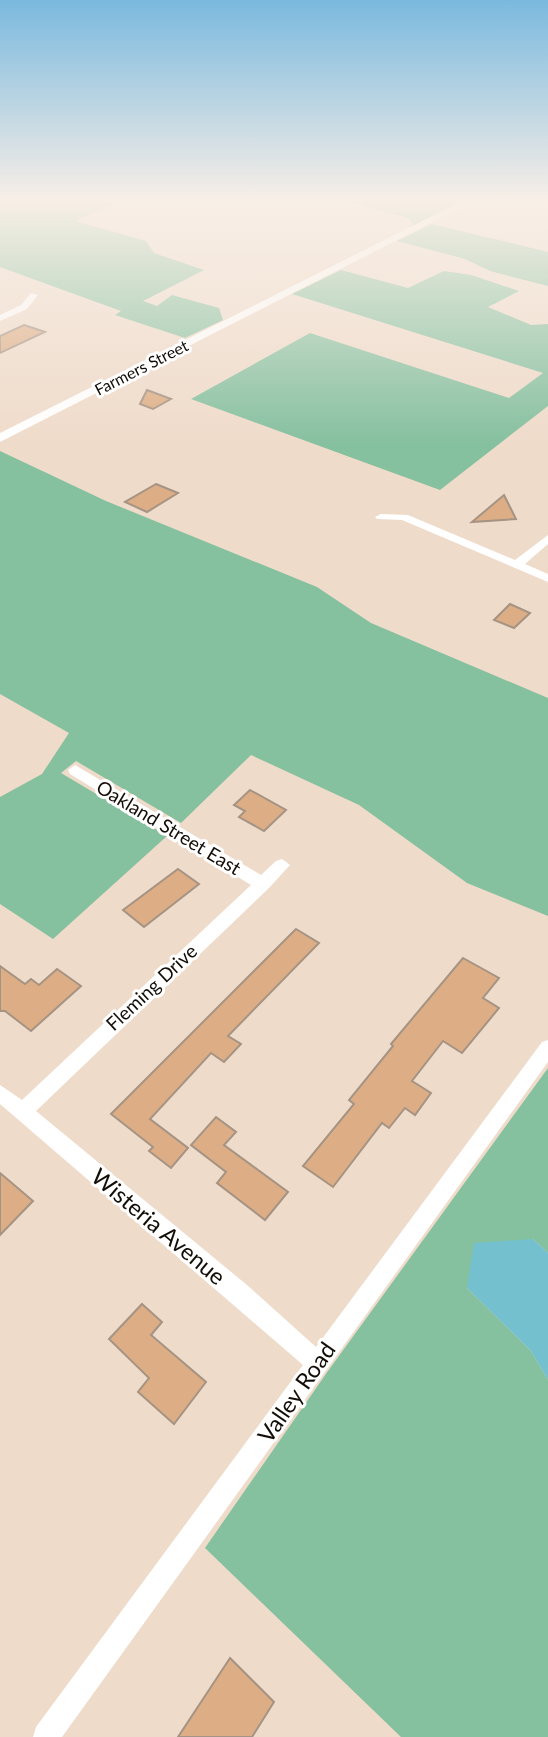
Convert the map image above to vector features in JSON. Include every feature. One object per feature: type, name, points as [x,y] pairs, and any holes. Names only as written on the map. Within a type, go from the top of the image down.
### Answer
[{"type":"street","name":"Farmers Street","points":[[0,438],[309,282]]},
{"type":"street","points":[[0,318],[24,307],[34,295]]},
{"type":"street","points":[[381,517],[404,517],[548,578]]},
{"type":"street","points":[[516,565],[548,538]]},
{"type":"street","name":"Oakland Street East","points":[[75,770],[263,884]]},
{"type":"street","name":"Fleming Drive","points":[[23,1111],[282,865]]},
{"type":"street","name":"Valley Road","points":[[46,1737],[548,1048]]},
{"type":"street","name":"Wisteria Avenue","points":[[0,1093],[317,1362]]},
{"type":"green space","points":[[41,282],[180,282],[143,301],[157,306],[172,295],[219,308],[223,320],[185,338],[115,315],[121,311]]},
{"type":"green space","points":[[316,282],[386,282],[408,288],[421,282],[492,282],[519,291],[488,307],[531,325],[548,324],[548,406],[440,490],[191,399],[310,333],[509,398],[543,373],[292,294]]},
{"type":"green space","points":[[0,451],[106,501],[317,587],[371,623],[548,698],[548,916],[467,883],[359,805],[251,755],[181,823],[76,761],[61,773],[167,836],[53,939],[0,904],[0,797],[42,774],[69,733],[0,694]]},
{"type":"green space","points":[[548,1068],[548,1253],[533,1239],[467,1288],[531,1351],[548,1380],[548,1737],[401,1737],[205,1548],[328,1371]]},
{"type":"water","points":[[533,1239],[548,1253],[548,1380],[531,1351],[467,1288],[474,1243]]},
{"type":"building","points":[[24,325],[45,332],[0,353],[0,336]]},
{"type":"building","points":[[147,390],[171,399],[153,409],[140,404]]},
{"type":"building","points":[[156,484],[178,493],[147,512],[125,502]]},
{"type":"building","points":[[504,495],[516,519],[472,522]]},
{"type":"building","points":[[510,604],[530,613],[514,628],[494,620]]},
{"type":"building","points":[[250,790],[286,810],[264,831],[239,817],[245,811],[234,805]]},
{"type":"building","points":[[178,869],[199,884],[144,927],[123,910]]},
{"type":"building","points":[[296,929],[319,943],[228,1036],[241,1044],[224,1062],[211,1053],[150,1119],[188,1148],[171,1168],[149,1151],[153,1147],[111,1114]]},
{"type":"building","points":[[463,958],[499,978],[483,998],[499,1008],[462,1053],[443,1041],[412,1081],[431,1093],[415,1115],[405,1108],[389,1128],[382,1123],[333,1187],[303,1166],[354,1104],[349,1100],[393,1046],[391,1044]]},
{"type":"building","points":[[0,966],[25,984],[31,979],[39,985],[57,969],[81,986],[31,1031],[5,1011],[0,1011]]},
{"type":"building","points":[[216,1117],[236,1132],[224,1145],[288,1192],[265,1220],[217,1183],[226,1172],[191,1145]]},
{"type":"building","points":[[0,1173],[33,1201],[0,1235]]},
{"type":"building","points":[[142,1304],[162,1322],[151,1335],[206,1382],[174,1424],[138,1392],[149,1378],[109,1339]]},
{"type":"building","points":[[230,1658],[274,1702],[252,1737],[178,1737]]}]
